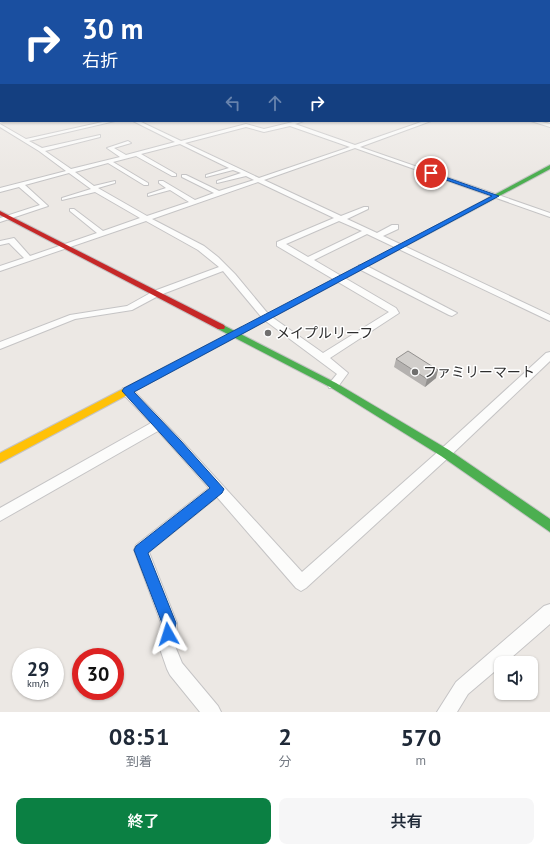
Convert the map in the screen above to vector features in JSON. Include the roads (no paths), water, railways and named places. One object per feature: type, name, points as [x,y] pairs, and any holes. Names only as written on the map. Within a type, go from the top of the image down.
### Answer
[{"type":"street","points":[[26,140],[103,122]]},
{"type":"street","points":[[137,122],[550,318]]},
{"type":"street","points":[[284,122],[550,215]]},
{"type":"street","points":[[0,190],[246,125],[264,131],[298,122]]},
{"type":"street","points":[[0,269],[426,122]]},
{"type":"street","points":[[536,122],[550,126]]},
{"type":"street","points":[[0,125],[41,150],[94,189],[169,232],[201,248],[216,259],[266,317],[343,373],[334,385]]},
{"type":"street","points":[[7,134],[13,132]]},
{"type":"street","points":[[41,150],[98,136]]},
{"type":"street","points":[[125,157],[110,148],[128,143]]},
{"type":"street","points":[[137,154],[174,175]]},
{"type":"street","points":[[108,161],[146,184]]},
{"type":"street","points":[[0,458],[550,167]]},
{"type":"street","points":[[208,176],[233,168]]},
{"type":"street","points":[[219,182],[245,174]]},
{"type":"street","points":[[184,176],[220,194]]},
{"type":"street","points":[[64,199],[114,182]]},
{"type":"street","points":[[160,182],[194,202]]},
{"type":"street","points":[[4,218],[45,206],[21,185]]},
{"type":"street","points":[[150,195],[171,188]]},
{"type":"street","points":[[323,358],[394,313],[394,310],[280,244],[366,208]]},
{"type":"street","points":[[72,210],[103,234]]},
{"type":"street","points":[[0,213],[4,218],[66,246],[334,385],[445,453],[550,526]]},
{"type":"street","points":[[377,236],[395,227]]},
{"type":"street","points":[[308,260],[368,231]]},
{"type":"street","points":[[0,243],[11,240],[29,259]]},
{"type":"street","points":[[362,266],[452,313]]},
{"type":"street","points":[[0,346],[73,317],[128,308],[157,293],[224,268]]},
{"type":"street","points":[[127,391],[158,425],[178,444],[300,583],[445,453],[550,355]]},
{"type":"street","points":[[0,516],[158,425]]},
{"type":"street","points":[[212,712],[176,669],[167,646],[169,623],[141,550],[218,489]]},
{"type":"street","points":[[446,712],[462,688],[550,612]]},
{"type":"place","name":"メイプルリーフ","points":[[268,333]]},
{"type":"place","name":"ファミリーマート","points":[[415,372]]}]
